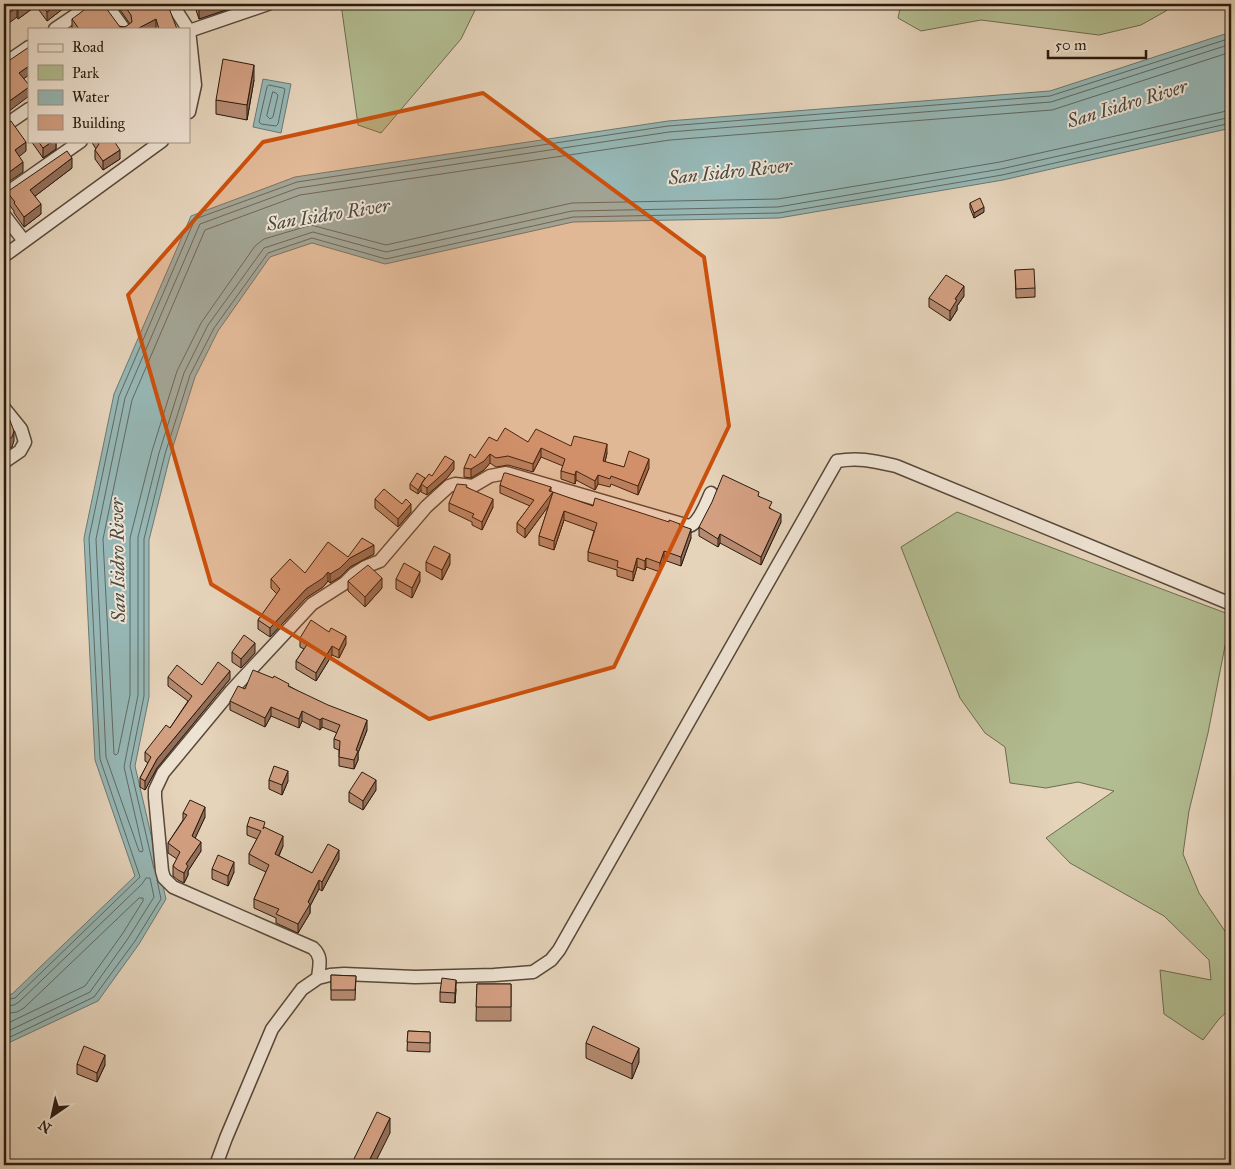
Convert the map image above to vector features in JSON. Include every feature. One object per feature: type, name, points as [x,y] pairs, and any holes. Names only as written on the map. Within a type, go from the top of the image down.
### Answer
[{"type":"street","points":[[63,27],[92,4]]},
{"type":"street","points":[[106,4],[123,28]]},
{"type":"street","points":[[172,4],[188,28]]},
{"type":"street","points":[[190,30],[268,4]]},
{"type":"street","points":[[190,39],[195,85],[190,108]]},
{"type":"street","points":[[4,64],[28,48]]},
{"type":"street","points":[[4,126],[28,110]]},
{"type":"street","points":[[4,195],[80,142]]},
{"type":"street","points":[[4,256],[161,142]]},
{"type":"street","points":[[4,215],[24,241]]},
{"type":"street","points":[[4,408],[21,430],[25,442],[20,452],[4,462]]},
{"type":"street","points":[[216,1165],[272,1029],[302,989],[318,978],[344,974],[415,978],[533,972],[551,960],[559,950],[836,461],[854,458],[868,459],[896,466],[1231,604]]},
{"type":"street","points":[[318,978],[320,958],[318,952],[312,948],[173,887],[164,878],[155,797],[155,790],[163,773],[231,691],[312,604],[345,583],[365,567],[380,561],[426,507],[449,486],[455,484],[473,486],[490,476],[506,473],[689,526],[694,525],[711,493]]},
{"type":"highlighted area","points":[[483,93],[704,257],[729,426],[614,667],[429,719],[211,584],[128,295],[263,142]]},
{"type":"green space","points":[[341,4],[478,4],[461,39],[381,133],[358,125]]},
{"type":"green space","points":[[901,4],[1169,4],[1166,11],[1141,25],[1099,35],[981,20],[921,31],[898,18]]},
{"type":"green space","points":[[957,512],[1231,615],[1208,733],[1189,811],[1183,854],[1199,893],[1231,940],[1231,1008],[1219,1019],[1203,1040],[1164,1014],[1160,970],[1211,980],[1209,960],[1164,916],[1070,863],[1046,838],[1114,791],[1078,782],[1046,788],[1010,783],[1005,747],[985,733],[960,698],[901,547]]},
{"type":"water","name":"San Isidro River","points":[[1231,32],[1231,128],[1003,180],[779,218],[573,222],[385,264],[312,243],[270,257],[218,331],[195,377],[170,456],[149,540],[149,697],[135,766],[166,899],[139,944],[98,1001],[4,1045],[4,995],[12,994],[135,876],[95,760],[84,538],[114,394],[191,216],[295,177],[668,121],[1050,91]]},
{"type":"water","points":[[263,79],[291,84],[281,133],[253,127]]},
{"type":"building","points":[[4,4],[26,4],[18,10],[17,7],[4,17]]},
{"type":"building","points":[[41,4],[58,4],[47,12]]},
{"type":"building","points":[[92,4],[103,4],[120,27],[125,27],[132,22],[131,15],[123,4],[163,4],[167,9],[169,8],[177,28],[159,28],[156,19],[139,28],[78,28],[72,19]]},
{"type":"building","points":[[197,4],[216,4],[199,9]]},
{"type":"building","points":[[28,48],[28,67],[19,73],[28,84],[28,88],[4,105],[4,64]]},
{"type":"building","points":[[223,59],[254,65],[247,105],[216,100]]},
{"type":"building","points":[[11,121],[26,142],[15,150],[23,162],[4,176],[4,124]]},
{"type":"building","points":[[39,142],[52,142],[43,148]]},
{"type":"building","points":[[98,142],[115,142],[120,150],[103,161],[95,150],[99,144]]},
{"type":"building","points":[[67,151],[72,158],[30,190],[41,204],[24,217],[7,192]]},
{"type":"building","points":[[980,198],[984,207],[974,213],[970,203]]},
{"type":"building","points":[[1034,269],[1035,288],[1016,289],[1015,270]]},
{"type":"building","points":[[946,275],[964,286],[955,299],[957,300],[950,311],[929,298]]},
{"type":"building","points":[[4,411],[14,431],[12,437],[4,442]]},
{"type":"building","points":[[505,428],[528,442],[536,429],[571,446],[574,436],[607,444],[603,461],[624,467],[629,451],[649,459],[638,486],[611,476],[610,479],[598,475],[595,481],[576,471],[575,475],[561,471],[565,459],[541,448],[533,464],[508,456],[496,458],[490,454],[484,461],[471,469],[464,468],[470,454],[475,458],[489,437],[497,441]]},
{"type":"building","points":[[445,456],[454,461],[447,470],[427,488],[421,484],[429,474],[432,476]]},
{"type":"building","points":[[417,473],[425,478],[418,490],[410,484]]},
{"type":"building","points":[[504,473],[551,487],[549,491],[553,492],[525,529],[517,523],[534,500],[500,485]]},
{"type":"building","points":[[723,475],[759,492],[758,496],[772,502],[769,508],[781,514],[761,557],[720,534],[718,539],[699,527]]},
{"type":"building","points":[[457,484],[467,485],[466,487],[493,499],[482,522],[472,517],[474,514],[449,503]]},
{"type":"building","points":[[384,489],[402,504],[406,499],[411,504],[398,519],[375,499]]},
{"type":"building","points":[[553,492],[593,506],[595,498],[669,522],[669,520],[691,529],[681,557],[664,551],[660,563],[646,558],[645,561],[637,558],[633,572],[617,567],[618,561],[588,552],[597,523],[564,511],[554,541],[539,536]]},
{"type":"building","points":[[362,538],[374,545],[350,558],[340,568],[330,574],[328,572],[323,578],[306,589],[270,628],[258,620],[280,589],[271,579],[290,559],[305,573],[328,542],[348,557]]},
{"type":"building","points":[[434,546],[450,554],[442,570],[426,562]]},
{"type":"building","points":[[404,563],[420,572],[412,588],[396,579]]},
{"type":"building","points":[[368,565],[382,578],[365,597],[348,581]]},
{"type":"building","points":[[311,620],[329,632],[331,628],[346,636],[339,650],[332,646],[316,673],[296,661],[308,643],[300,638]]},
{"type":"building","points":[[244,635],[255,643],[241,659],[232,652]]},
{"type":"building","points":[[218,662],[230,671],[157,759],[145,781],[140,778],[151,757],[145,752],[166,725],[170,728],[192,696],[168,677],[177,665],[202,685]]},
{"type":"building","points":[[253,670],[273,678],[274,676],[289,684],[288,686],[328,705],[367,720],[354,760],[339,757],[340,741],[334,739],[340,725],[322,718],[320,720],[302,711],[299,719],[271,707],[265,718],[230,701],[238,686],[245,689]]},
{"type":"building","points":[[274,766],[288,771],[282,785],[269,780]]},
{"type":"building","points":[[362,772],[376,780],[363,801],[349,792]]},
{"type":"building","points":[[190,800],[205,807],[192,836],[201,842],[186,864],[188,866],[184,873],[173,866],[180,852],[168,843],[187,815],[183,813]]},
{"type":"building","points":[[250,817],[265,822],[263,829],[264,827],[283,836],[275,854],[312,873],[328,844],[339,850],[322,882],[319,880],[308,902],[310,904],[298,924],[276,914],[279,909],[254,899],[269,865],[249,854],[261,831],[247,826]]},
{"type":"building","points":[[218,855],[234,862],[228,876],[212,869]]},
{"type":"building","points":[[331,975],[356,976],[355,990],[331,990]]},
{"type":"building","points":[[442,978],[456,980],[455,993],[440,992]]},
{"type":"building","points":[[477,984],[511,984],[511,1007],[476,1007]]},
{"type":"building","points":[[593,1026],[639,1048],[632,1064],[586,1043]]},
{"type":"building","points":[[408,1031],[430,1032],[430,1043],[407,1042]]},
{"type":"building","points":[[84,1046],[105,1055],[97,1073],[77,1064]]},
{"type":"building","points":[[377,1112],[390,1118],[367,1165],[352,1163]]}]
